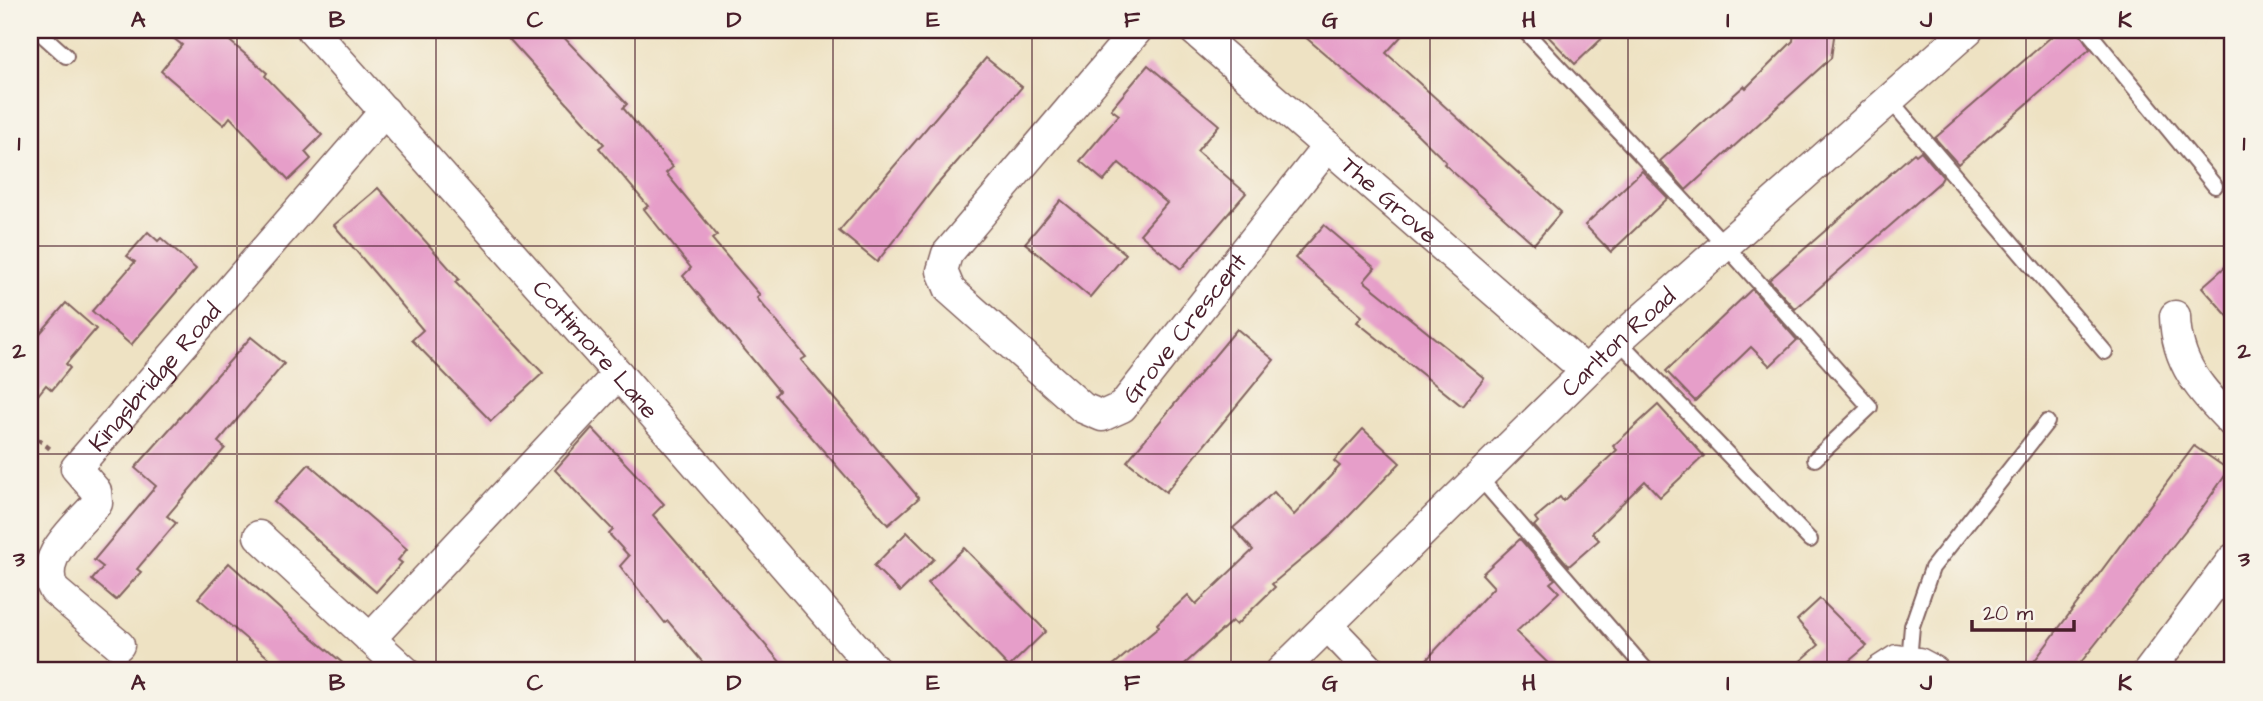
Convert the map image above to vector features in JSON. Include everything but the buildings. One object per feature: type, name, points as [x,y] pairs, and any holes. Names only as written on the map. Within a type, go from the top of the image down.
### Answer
[{"type":"street","name":"Cottimore Lane","points":[[312,30],[618,374],[876,671]]},
{"type":"street","name":"Grove Crescent","points":[[1137,30],[947,254],[942,271],[950,290],[1083,408],[1102,416],[1122,407],[1328,146]]},
{"type":"street","name":"The Grove","points":[[1194,30],[1586,371]]},
{"type":"street","name":"Carlton Road","points":[[1281,671],[1618,340],[1968,30]]},
{"type":"street","name":"Kingsbridge Road","points":[[119,645],[54,590],[49,580],[50,561],[97,503],[96,491],[76,468],[385,111]]},
{"type":"street","points":[[2175,316],[2175,336],[2189,374],[2233,423]]},
{"type":"street","points":[[370,639],[618,374]]},
{"type":"street","points":[[259,536],[405,671]]},
{"type":"street","points":[[2162,667],[2233,559]]},
{"type":"street","points":[[1327,625],[1371,671]]},
{"type":"street","points":[[1881,671],[1897,660],[1921,666]]},
{"type":"lane","points":[[37,30],[66,56]]},
{"type":"lane","points":[[1524,30],[1725,246],[1870,408],[1815,459]]},
{"type":"lane","points":[[2087,30],[2216,186]]},
{"type":"lane","points":[[1891,101],[2105,352]]},
{"type":"lane","points":[[1618,340],[1810,540]]},
{"type":"lane","points":[[1921,666],[1912,626],[1932,568],[2047,422]]},
{"type":"lane","points":[[1478,475],[1647,671]]}]
